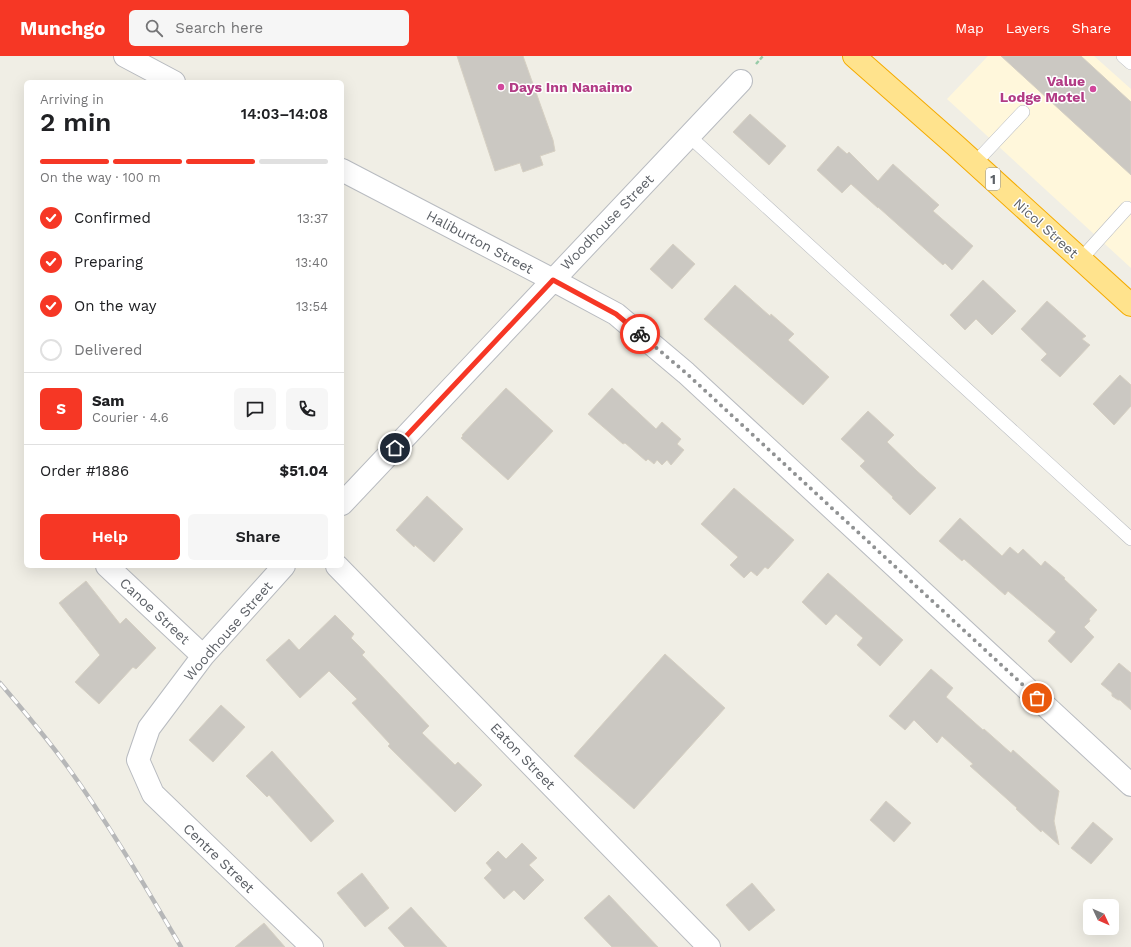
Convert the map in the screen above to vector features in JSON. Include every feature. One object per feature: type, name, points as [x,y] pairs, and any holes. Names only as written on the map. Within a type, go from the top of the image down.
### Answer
[{"type":"highway","name":"Nicol Street","points":[[854,56],[976,163],[1131,305]]},
{"type":"street","points":[[125,56],[170,80]]},
{"type":"street","name":"Woodhouse Street","points":[[344,502],[741,81]]},
{"type":"street","name":"Haliburton Street","points":[[344,171],[616,314],[686,373],[1131,785]]},
{"type":"street","name":"Canoe Street","points":[[109,568],[203,656]]},
{"type":"street","name":"Woodhouse Street","points":[[138,760],[149,728],[203,656],[282,568]]},
{"type":"street","name":"Eaton Street","points":[[339,568],[709,947]]},
{"type":"street","name":"Centre Street","points":[[138,760],[153,794],[312,947]]},
{"type":"lane","points":[[1123,56],[1131,63]]},
{"type":"lane","points":[[976,163],[1023,112]]},
{"type":"lane","points":[[689,136],[1131,540]]},
{"type":"lane","points":[[1081,259],[1127,208]]},
{"type":"shaded area","points":[[988,56],[1094,56],[1131,89],[1131,268],[947,99]]},
{"type":"building","name":"Days Inn Nanaimo","points":[[457,56],[523,56],[553,140],[555,151],[540,156],[543,165],[523,172],[520,163],[495,171]]},
{"type":"building","points":[[1001,56],[1081,56],[1131,102],[1131,175]]},
{"type":"building","points":[[750,114],[786,146],[769,165],[733,132]]},
{"type":"building","points":[[838,146],[847,154],[849,152],[878,181],[893,164],[939,205],[933,211],[973,246],[952,270],[945,263],[943,265],[851,184],[842,193],[817,170]]},
{"type":"building","points":[[673,244],[695,264],[672,289],[650,269]]},
{"type":"building","points":[[983,280],[1016,311],[992,335],[976,319],[965,330],[950,315]]},
{"type":"building","points":[[735,285],[770,316],[771,314],[794,334],[788,340],[829,377],[803,405],[704,319]]},
{"type":"building","points":[[1047,301],[1086,336],[1082,339],[1090,345],[1060,377],[1041,360],[1047,354],[1021,329]]},
{"type":"building","points":[[1120,375],[1131,385],[1131,406],[1114,425],[1093,404]]},
{"type":"building","points":[[506,388],[553,431],[508,480],[461,438],[463,436],[462,435]]},
{"type":"building","points":[[612,388],[656,429],[662,422],[681,439],[677,444],[684,450],[671,465],[667,460],[662,465],[657,460],[654,464],[648,459],[646,461],[625,443],[623,444],[588,414]]},
{"type":"building","points":[[868,411],[894,435],[887,442],[936,488],[910,515],[860,466],[865,461],[841,439]]},
{"type":"building","points":[[734,488],[794,540],[768,569],[765,567],[757,576],[751,571],[744,578],[730,565],[738,557],[701,524]]},
{"type":"building","points":[[427,496],[463,529],[434,562],[415,545],[414,547],[396,530]]},
{"type":"building","points":[[960,518],[1002,556],[1010,547],[1018,554],[1023,549],[1041,566],[1045,561],[1065,578],[1064,579],[1097,610],[1084,627],[1094,637],[1071,663],[1048,641],[1056,632],[1008,591],[1005,595],[964,559],[962,561],[939,541]]},
{"type":"building","points":[[828,573],[903,640],[880,666],[857,645],[863,638],[836,614],[826,625],[802,602]]},
{"type":"building","points":[[86,581],[120,624],[126,618],[156,648],[136,669],[133,667],[99,704],[75,682],[100,655],[59,603]]},
{"type":"building","points":[[335,615],[354,634],[351,638],[365,652],[362,655],[429,726],[422,733],[455,765],[458,762],[482,785],[455,812],[388,746],[390,744],[352,703],[357,699],[329,671],[300,698],[266,660],[289,639],[299,650]]},
{"type":"building","points":[[665,654],[725,708],[634,809],[574,756]]},
{"type":"building","points":[[1119,663],[1131,673],[1131,710],[1120,700],[1112,696],[1112,693],[1101,684]]},
{"type":"building","points":[[931,669],[953,688],[946,697],[1011,753],[1013,750],[1059,791],[1054,821],[1059,845],[1042,830],[1041,832],[1016,809],[1017,808],[970,766],[973,764],[942,736],[937,743],[914,720],[905,730],[889,716]]},
{"type":"building","points":[[221,705],[245,727],[213,762],[189,740]]},
{"type":"building","points":[[272,751],[334,821],[311,842],[269,795],[267,797],[246,776]]},
{"type":"building","points":[[886,801],[911,823],[894,842],[870,820]]},
{"type":"building","points":[[1093,822],[1113,839],[1091,864],[1071,848]]},
{"type":"building","points":[[522,843],[537,858],[529,865],[544,880],[524,900],[514,890],[504,899],[484,878],[492,870],[486,863],[498,851],[506,859]]},
{"type":"building","points":[[362,873],[389,908],[365,927],[337,893]]},
{"type":"building","points":[[752,883],[775,910],[749,931],[726,905]]},
{"type":"building","points":[[609,895],[658,947],[612,947],[584,918]]},
{"type":"building","points":[[411,907],[447,947],[405,947],[388,928]]},
{"type":"building","points":[[264,923],[285,947],[235,947]]},
{"type":"railway","points":[[0,683],[26,713],[67,766],[126,855],[181,947]]},
{"type":"way so far","points":[[640,334],[686,373],[1037,698]]},
{"type":"place","name":"Days Inn Nanaimo","points":[[501,87]]},
{"type":"place","name":"Value Lodge Motel","points":[[1093,89]]},
{"type":"route","points":[[395,448],[553,280],[616,314],[640,334]]}]
